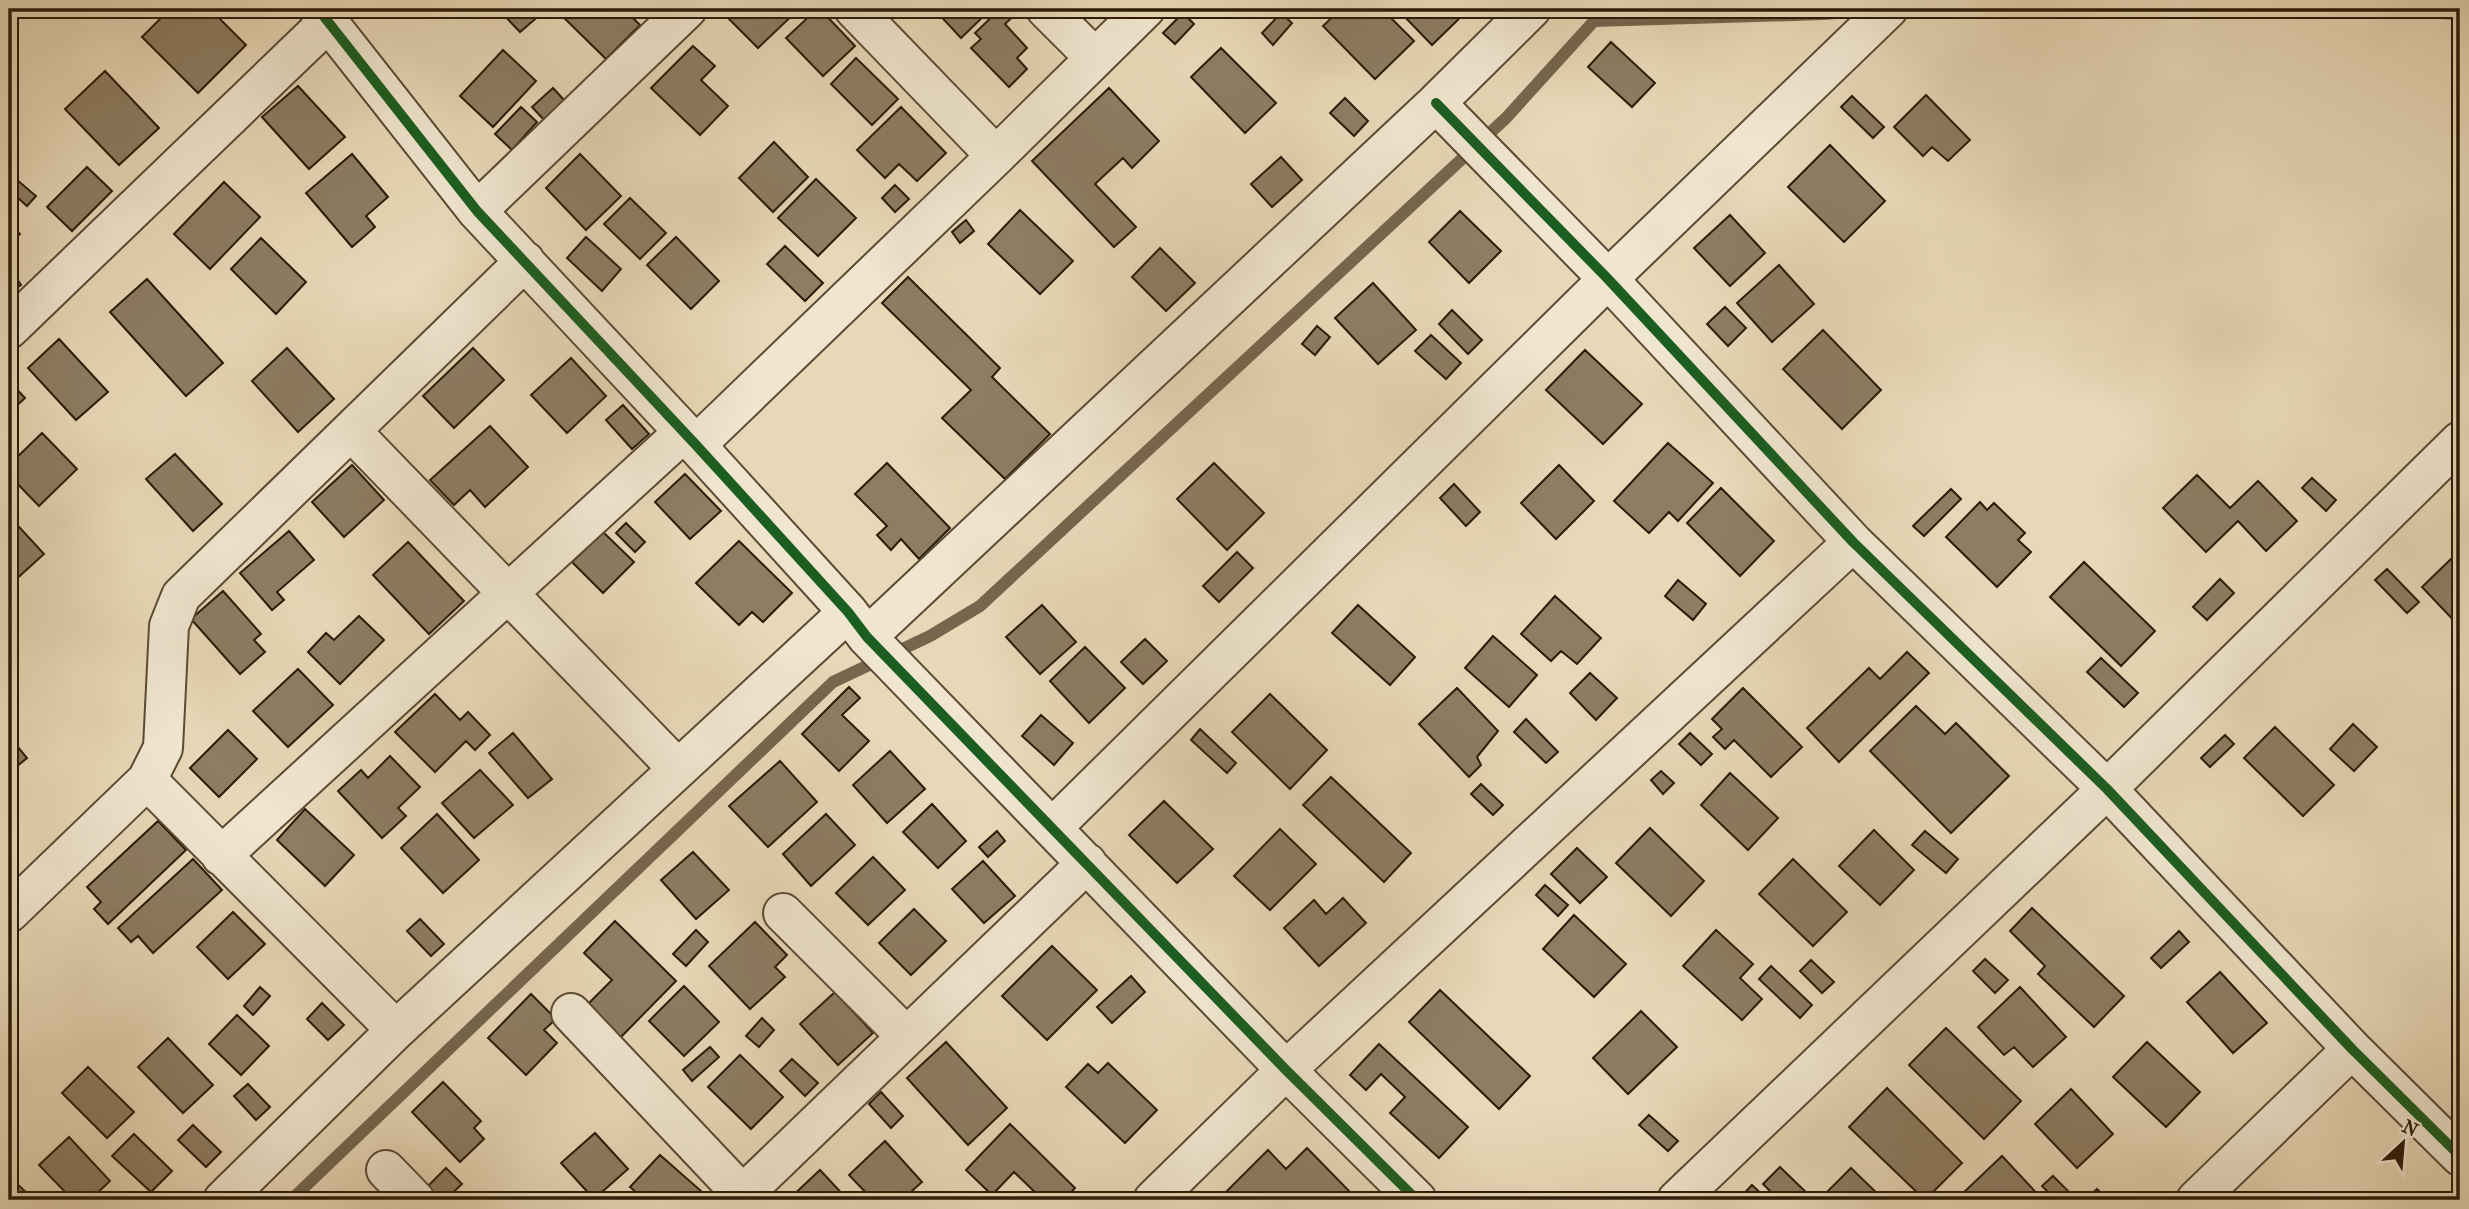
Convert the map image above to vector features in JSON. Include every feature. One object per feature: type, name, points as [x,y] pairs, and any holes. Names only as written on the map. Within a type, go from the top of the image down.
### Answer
[{"type":"street","points":[[854,9],[996,156]]},
{"type":"street","points":[[1046,9],[1095,58]]},
{"type":"street","points":[[221,856],[507,593],[690,439],[996,156],[1145,9]]},
{"type":"street","points":[[223,1200],[396,1030],[678,769],[858,625],[1436,103],[1531,9]]},
{"type":"street","points":[[1052,828],[1608,279],[1888,9]]},
{"type":"street","points":[[477,211],[677,12]]},
{"type":"street","points":[[9,329],[323,15],[477,211],[690,439],[858,625],[1286,1070],[1417,1200]]},
{"type":"street","points":[[1436,103],[1608,279],[1853,542],[2107,789],[2352,1049],[2460,1156]]},
{"type":"street","points":[[9,913],[147,780],[163,747],[169,626],[181,596],[525,261]]},
{"type":"street","points":[[352,432],[678,769]]},
{"type":"street","points":[[1677,1200],[2107,789],[2460,441]]},
{"type":"street","points":[[1153,1200],[1286,1070],[1853,542]]},
{"type":"street","points":[[147,780],[396,1030]]},
{"type":"street","points":[[571,1013],[740,1197],[1087,863]]},
{"type":"street","points":[[783,913],[906,1037]]},
{"type":"street","points":[[2196,1200],[2352,1049]]},
{"type":"street","points":[[386,1170],[415,1200]]},
{"type":"building","points":[[170,9],[210,9],[246,45],[198,93],[142,37]]},
{"type":"building","points":[[486,9],[536,9],[541,14],[520,32],[499,10],[493,16]]},
{"type":"building","points":[[624,9],[640,25],[606,59],[557,11]]},
{"type":"building","points":[[719,9],[799,9],[758,48]]},
{"type":"building","points":[[817,9],[855,46],[823,76],[786,38]]},
{"type":"building","points":[[934,9],[989,9],[990,10],[961,38]]},
{"type":"building","points":[[1000,9],[1020,10],[1005,24],[1027,48],[1017,58],[1027,69],[1009,87],[971,48],[981,39],[975,33]]},
{"type":"building","points":[[1341,9],[1382,9],[1414,41],[1375,79],[1323,26]]},
{"type":"building","points":[[1403,9],[1469,9],[1432,45],[1400,12]]},
{"type":"building","points":[[1183,13],[1194,24],[1175,44],[1163,33]]},
{"type":"building","points":[[1281,13],[1292,23],[1273,45],[1262,33]]},
{"type":"building","points":[[1611,42],[1655,83],[1632,107],[1588,67]]},
{"type":"building","points":[[693,46],[715,66],[701,80],[728,106],[700,135],[651,88]]},
{"type":"building","points":[[1221,48],[1276,103],[1245,133],[1191,77]]},
{"type":"building","points":[[503,50],[536,81],[493,127],[460,96]]},
{"type":"building","points":[[856,58],[898,99],[872,125],[831,84]]},
{"type":"building","points":[[105,71],[159,128],[119,165],[65,109]]},
{"type":"building","points":[[298,86],[345,137],[309,169],[262,117]]},
{"type":"building","points":[[553,88],[565,101],[545,121],[532,107]]},
{"type":"building","points":[[1109,88],[1159,141],[1132,168],[1123,158],[1095,184],[1136,227],[1114,247],[1032,161]]},
{"type":"building","points":[[1926,95],[1970,140],[1948,161],[1932,147],[1923,156],[1894,127]]},
{"type":"building","points":[[1852,96],[1884,127],[1873,138],[1841,107]]},
{"type":"building","points":[[1345,98],[1368,121],[1354,136],[1330,113]]},
{"type":"building","points":[[521,107],[537,122],[512,150],[495,134]]},
{"type":"building","points":[[901,107],[946,153],[917,181],[899,164],[885,178],[857,150]]},
{"type":"building","points":[[774,142],[808,177],[773,212],[739,178]]},
{"type":"building","points":[[1830,145],[1885,201],[1844,242],[1788,187]]},
{"type":"building","points":[[352,154],[388,197],[366,216],[375,227],[352,247],[306,193]]},
{"type":"building","points":[[580,154],[621,196],[586,230],[546,188]]},
{"type":"building","points":[[1281,157],[1302,180],[1272,207],[1251,184]]},
{"type":"building","points":[[87,167],[112,191],[72,231],[47,207]]},
{"type":"building","points":[[10,174],[36,196],[27,206],[9,190]]},
{"type":"building","points":[[816,179],[856,218],[818,256],[778,218]]},
{"type":"building","points":[[224,182],[260,217],[210,269],[174,234]]},
{"type":"building","points":[[895,185],[909,199],[895,212],[882,198]]},
{"type":"building","points":[[630,198],[666,233],[640,259],[604,224]]},
{"type":"building","points":[[1020,210],[1073,261],[1040,294],[988,244]]},
{"type":"building","points":[[1460,211],[1501,251],[1469,283],[1429,242]]},
{"type":"building","points":[[1730,215],[1765,253],[1730,286],[1694,248]]},
{"type":"building","points":[[966,220],[974,231],[960,243],[952,232]]},
{"type":"building","points":[[9,222],[20,234],[9,244]]},
{"type":"building","points":[[586,237],[621,269],[602,291],[567,258]]},
{"type":"building","points":[[676,237],[719,281],[691,309],[647,265]]},
{"type":"building","points":[[261,238],[306,282],[276,314],[231,269]]},
{"type":"building","points":[[785,246],[823,283],[805,301],[767,264]]},
{"type":"building","points":[[1160,248],[1195,283],[1166,311],[1132,277]]},
{"type":"building","points":[[1779,265],[1814,304],[1772,342],[1737,303]]},
{"type":"building","points":[[9,267],[21,285],[9,293]]},
{"type":"building","points":[[908,277],[1000,368],[992,377],[1050,434],[1005,479],[942,418],[971,390],[882,303]]},
{"type":"building","points":[[147,279],[223,363],[186,396],[110,312]]},
{"type":"building","points":[[1373,283],[1416,330],[1378,364],[1335,318]]},
{"type":"building","points":[[1725,307],[1746,328],[1728,346],[1707,324]]},
{"type":"building","points":[[1452,310],[1482,340],[1468,354],[1439,324]]},
{"type":"building","points":[[1317,326],[1330,337],[1315,355],[1302,344]]},
{"type":"building","points":[[1823,330],[1881,390],[1842,429],[1783,369]]},
{"type":"building","points":[[1431,335],[1461,363],[1446,379],[1415,351]]},
{"type":"building","points":[[59,339],[108,392],[76,420],[28,368]]},
{"type":"building","points":[[287,348],[334,399],[298,432],[252,381]]},
{"type":"building","points":[[473,348],[504,380],[454,428],[423,396]]},
{"type":"building","points":[[1585,350],[1642,404],[1603,444],[1546,390]]},
{"type":"building","points":[[571,358],[606,396],[567,433],[531,395]]},
{"type":"building","points":[[9,381],[25,398],[13,409],[9,405]]},
{"type":"building","points":[[623,405],[649,434],[632,449],[606,420]]},
{"type":"building","points":[[490,426],[528,467],[485,507],[470,490],[454,505],[430,480]]},
{"type":"building","points":[[42,433],[77,469],[39,506],[9,475],[9,465]]},
{"type":"building","points":[[1668,443],[1713,483],[1678,521],[1669,512],[1649,533],[1614,501]]},
{"type":"building","points":[[175,454],[222,504],[193,531],[146,479]]},
{"type":"building","points":[[887,463],[950,528],[919,559],[901,539],[891,550],[877,535],[887,526],[855,494]]},
{"type":"building","points":[[1214,463],[1264,513],[1227,550],[1177,499]]},
{"type":"building","points":[[352,465],[384,500],[344,537],[312,502]]},
{"type":"building","points":[[1559,465],[1594,501],[1556,539],[1521,503]]},
{"type":"building","points":[[685,474],[721,511],[690,539],[655,502]]},
{"type":"building","points":[[2197,475],[2230,508],[2258,481],[2297,521],[2266,551],[2238,521],[2206,552],[2163,508]]},
{"type":"building","points":[[2312,478],[2336,500],[2326,511],[2302,488]]},
{"type":"building","points":[[1454,484],[1480,512],[1466,526],[1440,498]]},
{"type":"building","points":[[1721,488],[1774,541],[1740,576],[1687,523]]},
{"type":"building","points":[[1951,489],[1961,499],[1924,536],[1913,526]]},
{"type":"building","points":[[1980,502],[1987,510],[1994,503],[2025,533],[2018,540],[2031,552],[1997,587],[1946,537]]},
{"type":"building","points":[[9,516],[44,554],[13,582],[9,578]]},
{"type":"building","points":[[626,523],[645,542],[635,552],[616,533]]},
{"type":"building","points":[[289,531],[314,560],[277,592],[284,600],[272,610],[240,573]]},
{"type":"building","points":[[603,532],[634,562],[603,593],[572,562]]},
{"type":"building","points":[[739,541],[792,593],[763,622],[752,612],[739,625],[696,583]]},
{"type":"building","points":[[408,542],[464,601],[429,634],[373,575]]},
{"type":"building","points":[[1237,552],[1253,568],[1219,602],[1203,586]]},
{"type":"building","points":[[2451,559],[2460,568],[2460,627],[2422,587]]},
{"type":"building","points":[[2084,562],[2155,631],[2121,666],[2050,597]]},
{"type":"building","points":[[2387,569],[2419,602],[2407,613],[2375,580]]},
{"type":"building","points":[[2220,579],[2234,593],[2207,620],[2193,607]]},
{"type":"building","points":[[1678,580],[1706,604],[1693,620],[1665,596]]},
{"type":"building","points":[[223,591],[261,634],[254,640],[265,652],[240,674],[191,619]]},
{"type":"building","points":[[1555,596],[1601,638],[1577,664],[1561,651],[1551,661],[1521,634]]},
{"type":"building","points":[[1042,605],[1076,642],[1040,674],[1006,637]]},
{"type":"building","points":[[1358,605],[1415,657],[1390,685],[1332,633]]},
{"type":"building","points":[[359,616],[384,640],[340,684],[308,652],[326,633],[334,640]]},
{"type":"building","points":[[1493,636],[1537,675],[1509,707],[1465,668]]},
{"type":"building","points":[[1145,639],[1167,661],[1143,684],[1121,662]]},
{"type":"building","points":[[1085,647],[1125,688],[1089,723],[1050,681]]},
{"type":"building","points":[[1907,652],[1929,673],[1839,762],[1807,728],[1869,668],[1880,679]]},
{"type":"building","points":[[2101,658],[2138,693],[2124,707],[2087,672]]},
{"type":"building","points":[[298,669],[333,705],[288,747],[253,711]]},
{"type":"building","points":[[1590,673],[1617,698],[1596,720],[1570,693]]},
{"type":"building","points":[[849,687],[860,698],[842,715],[869,741],[839,771],[802,734]]},
{"type":"building","points":[[1457,688],[1498,731],[1477,757],[1481,765],[1469,777],[1419,724]]},
{"type":"building","points":[[1743,688],[1802,747],[1771,777],[1734,740],[1725,749],[1713,737],[1722,729],[1712,719]]},
{"type":"building","points":[[435,694],[460,720],[468,712],[490,735],[475,750],[466,741],[435,772],[395,732]]},
{"type":"building","points":[[1270,694],[1327,750],[1290,789],[1232,732]]},
{"type":"building","points":[[1916,706],[1945,734],[1956,723],[2009,776],[1951,833],[1870,751]]},
{"type":"building","points":[[1041,715],[1073,743],[1054,765],[1022,736]]},
{"type":"building","points":[[1526,719],[1558,752],[1546,763],[1514,732]]},
{"type":"building","points":[[2353,724],[2377,747],[2354,771],[2330,749]]},
{"type":"building","points":[[2275,727],[2334,785],[2303,816],[2244,758]]},
{"type":"building","points":[[1200,729],[1236,763],[1227,773],[1191,740]]},
{"type":"building","points":[[228,730],[257,759],[219,797],[190,768]]},
{"type":"building","points":[[513,733],[552,779],[528,798],[489,753]]},
{"type":"building","points":[[1690,733],[1712,754],[1701,765],[1679,744]]},
{"type":"building","points":[[2225,735],[2234,744],[2210,767],[2201,758]]},
{"type":"building","points":[[13,741],[27,758],[16,767],[9,758],[9,744]]},
{"type":"building","points":[[890,751],[925,789],[887,823],[853,785]]},
{"type":"building","points":[[390,756],[420,787],[398,808],[406,816],[382,838],[338,791],[361,770],[368,778]]},
{"type":"building","points":[[780,761],[817,802],[768,847],[729,806]]},
{"type":"building","points":[[480,770],[513,805],[474,838],[442,803]]},
{"type":"building","points":[[1661,771],[1674,783],[1663,794],[1651,780]]},
{"type":"building","points":[[1730,773],[1778,818],[1748,850],[1701,805]]},
{"type":"building","points":[[1331,777],[1411,853],[1384,882],[1303,805]]},
{"type":"building","points":[[1481,784],[1503,805],[1493,815],[1471,794]]},
{"type":"building","points":[[1164,801],[1213,849],[1177,883],[1129,835]]},
{"type":"building","points":[[932,804],[966,841],[938,868],[903,832]]},
{"type":"building","points":[[305,809],[354,855],[325,886],[277,840]]},
{"type":"building","points":[[437,814],[479,860],[443,893],[401,848]]},
{"type":"building","points":[[826,814],[855,845],[811,886],[783,854]]},
{"type":"building","points":[[158,821],[186,850],[108,924],[94,909],[101,902],[87,887]]},
{"type":"building","points":[[1650,828],[1704,881],[1671,916],[1616,863]]},
{"type":"building","points":[[1280,829],[1316,864],[1270,910],[1234,876]]},
{"type":"building","points":[[1874,830],[1914,870],[1880,905],[1839,866]]},
{"type":"building","points":[[997,831],[1005,841],[988,857],[979,847]]},
{"type":"building","points":[[1925,831],[1958,859],[1946,873],[1912,845]]},
{"type":"building","points":[[1577,848],[1607,877],[1580,903],[1551,874]]},
{"type":"building","points":[[693,852],[729,890],[696,919],[661,880]]},
{"type":"building","points":[[873,857],[905,890],[868,925],[836,893]]},
{"type":"building","points":[[193,859],[222,890],[153,953],[138,936],[131,942],[118,928]]},
{"type":"building","points":[[1793,859],[1847,912],[1813,946],[1759,894]]},
{"type":"building","points":[[983,861],[1015,896],[984,923],[952,889]]},
{"type":"building","points":[[1545,885],[1568,905],[1558,916],[1536,895]]},
{"type":"building","points":[[1343,898],[1366,923],[1319,966],[1284,928],[1314,900],[1326,914]]},
{"type":"building","points":[[2032,908],[2124,996],[2094,1027],[2038,974],[2045,966],[2010,931]]},
{"type":"building","points":[[914,909],[946,941],[911,975],[879,943]]},
{"type":"building","points":[[233,912],[265,944],[228,979],[197,947]]},
{"type":"building","points":[[1574,915],[1626,964],[1594,997],[1543,949]]},
{"type":"building","points":[[420,919],[444,944],[431,956],[407,931]]},
{"type":"building","points":[[615,921],[676,981],[619,1039],[586,1006],[612,980],[584,953]]},
{"type":"building","points":[[755,922],[787,955],[775,967],[785,977],[750,1009],[709,966]]},
{"type":"building","points":[[696,930],[708,942],[686,966],[673,954]]},
{"type":"building","points":[[1716,930],[1753,964],[1740,978],[1762,999],[1742,1020],[1683,966]]},
{"type":"building","points":[[2179,931],[2189,942],[2161,968],[2151,958]]},
{"type":"building","points":[[1052,946],[1097,990],[1047,1040],[1002,996]]},
{"type":"building","points":[[1985,959],[2008,980],[1995,993],[1973,971]]},
{"type":"building","points":[[1811,960],[1834,982],[1822,993],[1800,971]]},
{"type":"building","points":[[1771,966],[1812,1005],[1800,1018],[1759,979]]},
{"type":"building","points":[[2220,972],[2267,1023],[2233,1053],[2187,1002]]},
{"type":"building","points":[[1131,976],[1145,992],[1112,1023],[1097,1007]]},
{"type":"building","points":[[684,986],[719,1022],[684,1056],[649,1021]]},
{"type":"building","points":[[260,987],[270,996],[253,1015],[244,1006]]},
{"type":"building","points":[[2020,987],[2066,1037],[2033,1067],[2014,1047],[2004,1055],[1978,1027]]},
{"type":"building","points":[[1440,990],[1530,1076],[1499,1109],[1409,1022]]},
{"type":"building","points":[[835,992],[873,1033],[838,1065],[800,1024]]},
{"type":"building","points":[[531,994],[556,1019],[544,1030],[557,1043],[526,1075],[488,1038]]},
{"type":"building","points":[[322,1003],[344,1025],[328,1040],[307,1019]]},
{"type":"building","points":[[1641,1011],[1677,1047],[1628,1094],[1593,1058]]},
{"type":"building","points":[[237,1015],[269,1046],[241,1075],[209,1044]]},
{"type":"building","points":[[762,1018],[774,1030],[759,1047],[746,1036]]},
{"type":"building","points":[[1946,1028],[2021,1101],[1984,1139],[1909,1065]]},
{"type":"building","points":[[168,1038],[213,1085],[183,1113],[138,1067]]},
{"type":"building","points":[[946,1042],[1007,1108],[968,1145],[907,1078]]},
{"type":"building","points":[[2147,1042],[2200,1092],[2166,1127],[2113,1077]]},
{"type":"building","points":[[1379,1044],[1468,1127],[1439,1158],[1390,1113],[1405,1097],[1381,1074],[1366,1090],[1350,1075]]},
{"type":"building","points":[[710,1047],[719,1057],[692,1081],[683,1070]]},
{"type":"building","points":[[740,1055],[783,1097],[751,1129],[708,1087]]},
{"type":"building","points":[[792,1059],[818,1083],[805,1096],[780,1071]]},
{"type":"building","points":[[1108,1063],[1157,1110],[1125,1143],[1066,1087],[1088,1064],[1098,1073]]},
{"type":"building","points":[[88,1067],[134,1112],[107,1138],[62,1093]]},
{"type":"building","points":[[443,1082],[481,1121],[474,1128],[484,1139],[460,1162],[412,1112]]},
{"type":"building","points":[[248,1084],[270,1107],[256,1120],[234,1096]]},
{"type":"building","points":[[1887,1088],[1962,1163],[1925,1200],[1849,1127]]},
{"type":"building","points":[[2071,1089],[2113,1134],[2077,1168],[2035,1124]]},
{"type":"building","points":[[881,1092],[903,1116],[891,1128],[869,1104]]},
{"type":"building","points":[[1649,1115],[1678,1141],[1668,1151],[1639,1125]]},
{"type":"building","points":[[1010,1124],[1075,1188],[1064,1200],[1043,1200],[1014,1172],[992,1195],[966,1170]]},
{"type":"building","points":[[193,1125],[221,1152],[206,1167],[178,1140]]},
{"type":"building","points":[[595,1133],[628,1169],[594,1199],[561,1163]]},
{"type":"building","points":[[134,1134],[172,1171],[151,1192],[112,1156]]},
{"type":"building","points":[[69,1137],[110,1181],[90,1200],[73,1200],[39,1165]]},
{"type":"building","points":[[885,1141],[922,1182],[902,1200],[873,1200],[849,1175]]},
{"type":"building","points":[[1307,1148],[1351,1193],[1344,1200],[1299,1200],[1292,1193],[1285,1200],[1235,1200],[1226,1192],[1268,1150],[1286,1169]]},
{"type":"building","points":[[660,1155],[701,1191],[693,1200],[645,1200],[630,1187]]},
{"type":"building","points":[[2002,1156],[2043,1200],[1968,1200],[1962,1194]]},
{"type":"building","points":[[1780,1167],[1812,1198],[1810,1200],[1779,1200],[1763,1184]]},
{"type":"building","points":[[446,1168],[462,1184],[445,1200],[432,1200],[423,1191]]},
{"type":"building","points":[[1851,1168],[1884,1200],[1827,1200],[1823,1196]]},
{"type":"building","points":[[820,1170],[848,1200],[788,1200]]},
{"type":"building","points":[[9,1176],[34,1200],[9,1200]]},
{"type":"building","points":[[2053,1176],[2072,1195],[2067,1200],[2056,1200],[2042,1186]]},
{"type":"building","points":[[1752,1185],[1768,1200],[1738,1200]]},
{"type":"building","points":[[2097,1189],[2108,1200],[2085,1200]]},
{"type":"waterway","points":[[2356,9],[2460,14]]},
{"type":"waterway","points":[[291,1200],[833,682],[930,636],[980,606],[1506,118],[1594,21],[1873,10]]},
{"type":"cycle path","points":[[318,9],[477,211],[696,445],[848,612],[867,637],[1286,1070],[1417,1200]]},
{"type":"cycle path","points":[[1436,103],[1608,279],[1853,542],[2107,789],[2352,1049],[2460,1156]]}]
